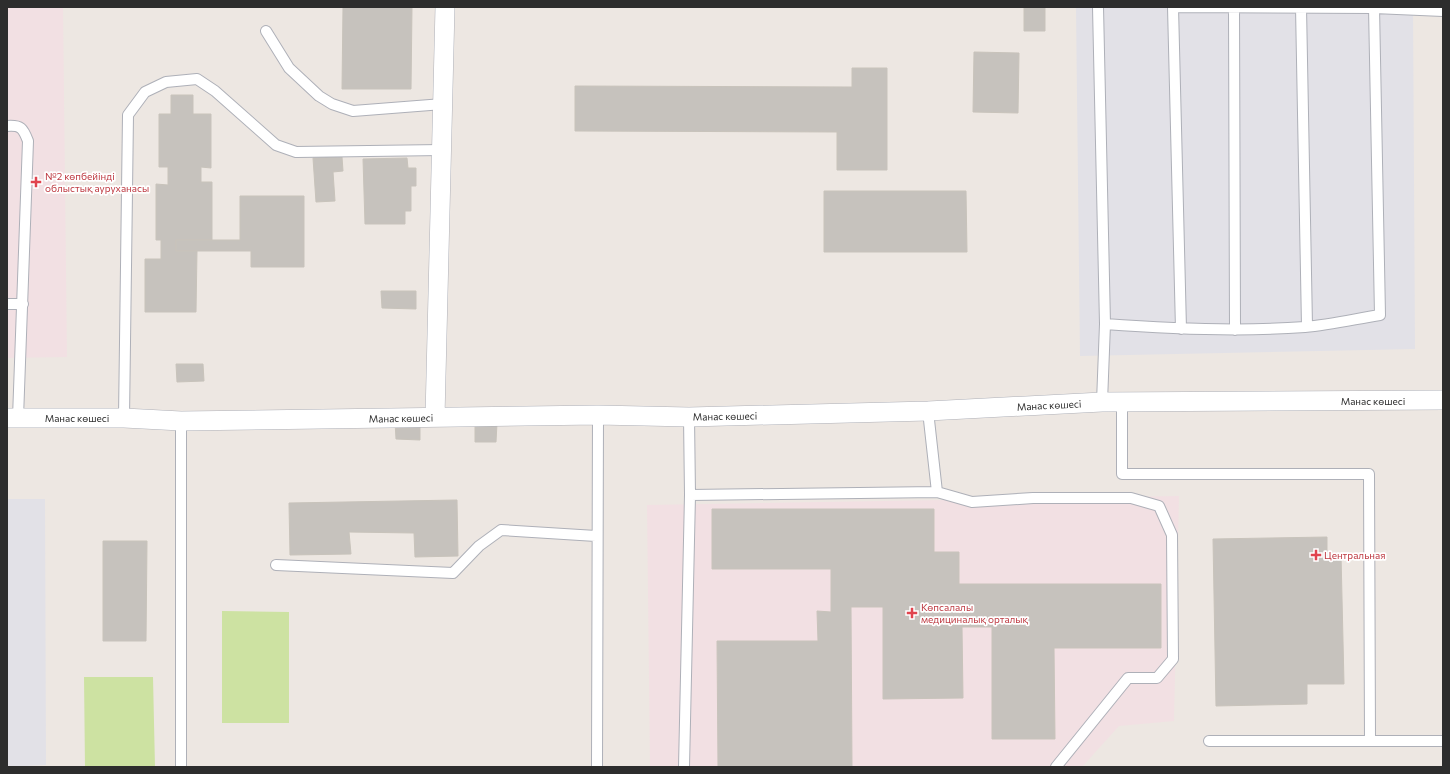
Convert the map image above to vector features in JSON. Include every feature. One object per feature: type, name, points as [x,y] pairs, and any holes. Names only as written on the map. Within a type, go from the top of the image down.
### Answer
[{"type":"street","points":[[435,417],[445,7]]},
{"type":"street","name":"Манас көшесі","points":[[12,418],[124,418],[181,421],[435,417],[689,417],[928,411],[1102,402],[1443,400]]},
{"type":"lane","points":[[1098,7],[1105,324],[1102,402]]},
{"type":"lane","points":[[1181,329],[1172,7],[1374,7],[1443,11]]},
{"type":"lane","points":[[1234,7],[1235,330]]},
{"type":"lane","points":[[1301,7],[1307,326]]},
{"type":"lane","points":[[1105,324],[1181,329],[1235,330],[1307,326],[1380,315],[1374,7]]},
{"type":"lane","points":[[266,31],[290,68],[318,96],[332,104],[353,111],[443,104]]},
{"type":"lane","points":[[124,418],[128,115],[145,92],[166,82],[198,79],[215,91],[276,145],[296,152],[442,150]]},
{"type":"lane","points":[[7,126],[18,127],[24,130],[28,141],[23,304],[12,418]]},
{"type":"lane","points":[[7,304],[23,304]]},
{"type":"lane","points":[[1122,402],[1122,474],[1370,474],[1370,741]]},
{"type":"lane","points":[[928,411],[938,492]]},
{"type":"lane","points":[[597,767],[596,536],[598,416]]},
{"type":"lane","points":[[684,767],[690,495],[689,417]]},
{"type":"lane","points":[[181,421],[181,767]]},
{"type":"lane","points":[[690,495],[938,492],[972,502],[1033,498],[1131,498],[1159,506],[1172,535],[1173,659],[1157,678],[1128,678],[1056,767]]},
{"type":"lane","points":[[276,565],[453,573],[479,546],[502,530],[596,536]]},
{"type":"lane","points":[[1209,741],[1443,741]]},
{"type":"shaded area","name":"№2 көпбейінді облыстық ауруханасы","points":[[7,7],[63,7],[67,357],[7,358]]},
{"type":"shaded area","points":[[1076,7],[1413,7],[1415,349],[1080,356]]},
{"type":"shaded area","name":"Көпсалалы медициналық орталық","points":[[1179,496],[1174,721],[1119,726],[1082,767],[650,767],[647,505]]},
{"type":"shaded area","points":[[7,499],[45,499],[46,765],[7,767]]},
{"type":"green space","points":[[222,611],[289,612],[289,723],[222,723]]},
{"type":"green space","points":[[84,677],[153,677],[155,767],[85,767]]},
{"type":"building","points":[[343,7],[412,7],[411,89],[342,89]]},
{"type":"building","points":[[1024,7],[1045,7],[1045,31],[1024,31]]},
{"type":"building","points":[[974,52],[1019,53],[1018,113],[973,112]]},
{"type":"building","points":[[852,68],[887,68],[887,170],[837,170],[837,132],[575,131],[575,86],[852,87]]},
{"type":"building","points":[[171,95],[193,95],[193,114],[211,114],[211,168],[201,167],[201,182],[212,182],[212,240],[176,240],[176,251],[197,251],[196,312],[145,312],[145,259],[161,259],[161,240],[156,240],[156,184],[168,185],[168,167],[159,167],[159,114],[171,114]]},
{"type":"building","points":[[342,157],[343,171],[333,172],[335,201],[316,202],[313,158]]},
{"type":"building","points":[[407,158],[408,168],[416,168],[416,186],[411,186],[411,211],[405,211],[405,224],[365,224],[363,159]]},
{"type":"building","points":[[824,191],[966,191],[967,252],[824,252]]},
{"type":"building","points":[[240,196],[304,196],[304,267],[251,267],[251,251],[176,251],[176,240],[240,240]]},
{"type":"building","points":[[381,291],[416,291],[416,309],[382,308]]},
{"type":"building","points":[[176,364],[203,364],[204,381],[177,382]]},
{"type":"building","points":[[395,421],[420,422],[420,440],[396,439]]},
{"type":"building","points":[[475,422],[497,423],[496,442],[475,442]]},
{"type":"building","points":[[457,500],[458,556],[415,557],[414,533],[349,532],[351,554],[290,555],[289,503]]},
{"type":"building","points":[[712,509],[934,509],[934,552],[959,552],[959,584],[1161,584],[1161,648],[1054,648],[1055,739],[992,739],[992,627],[962,627],[963,698],[883,699],[883,607],[851,607],[852,767],[718,767],[717,641],[818,641],[817,611],[831,612],[831,569],[712,569]]},
{"type":"building","points":[[1327,537],[1327,555],[1341,555],[1344,684],[1307,684],[1307,704],[1216,706],[1213,539]]},
{"type":"building","points":[[103,541],[147,541],[146,641],[103,641]]},
{"type":"place","name":"№2 көпбейінді облыстық ауруханасы","points":[[36,182]]},
{"type":"place","name":"Центральная","points":[[1316,555]]},
{"type":"place","name":"Көпсалалы медициналық орталық","points":[[912,613]]}]
